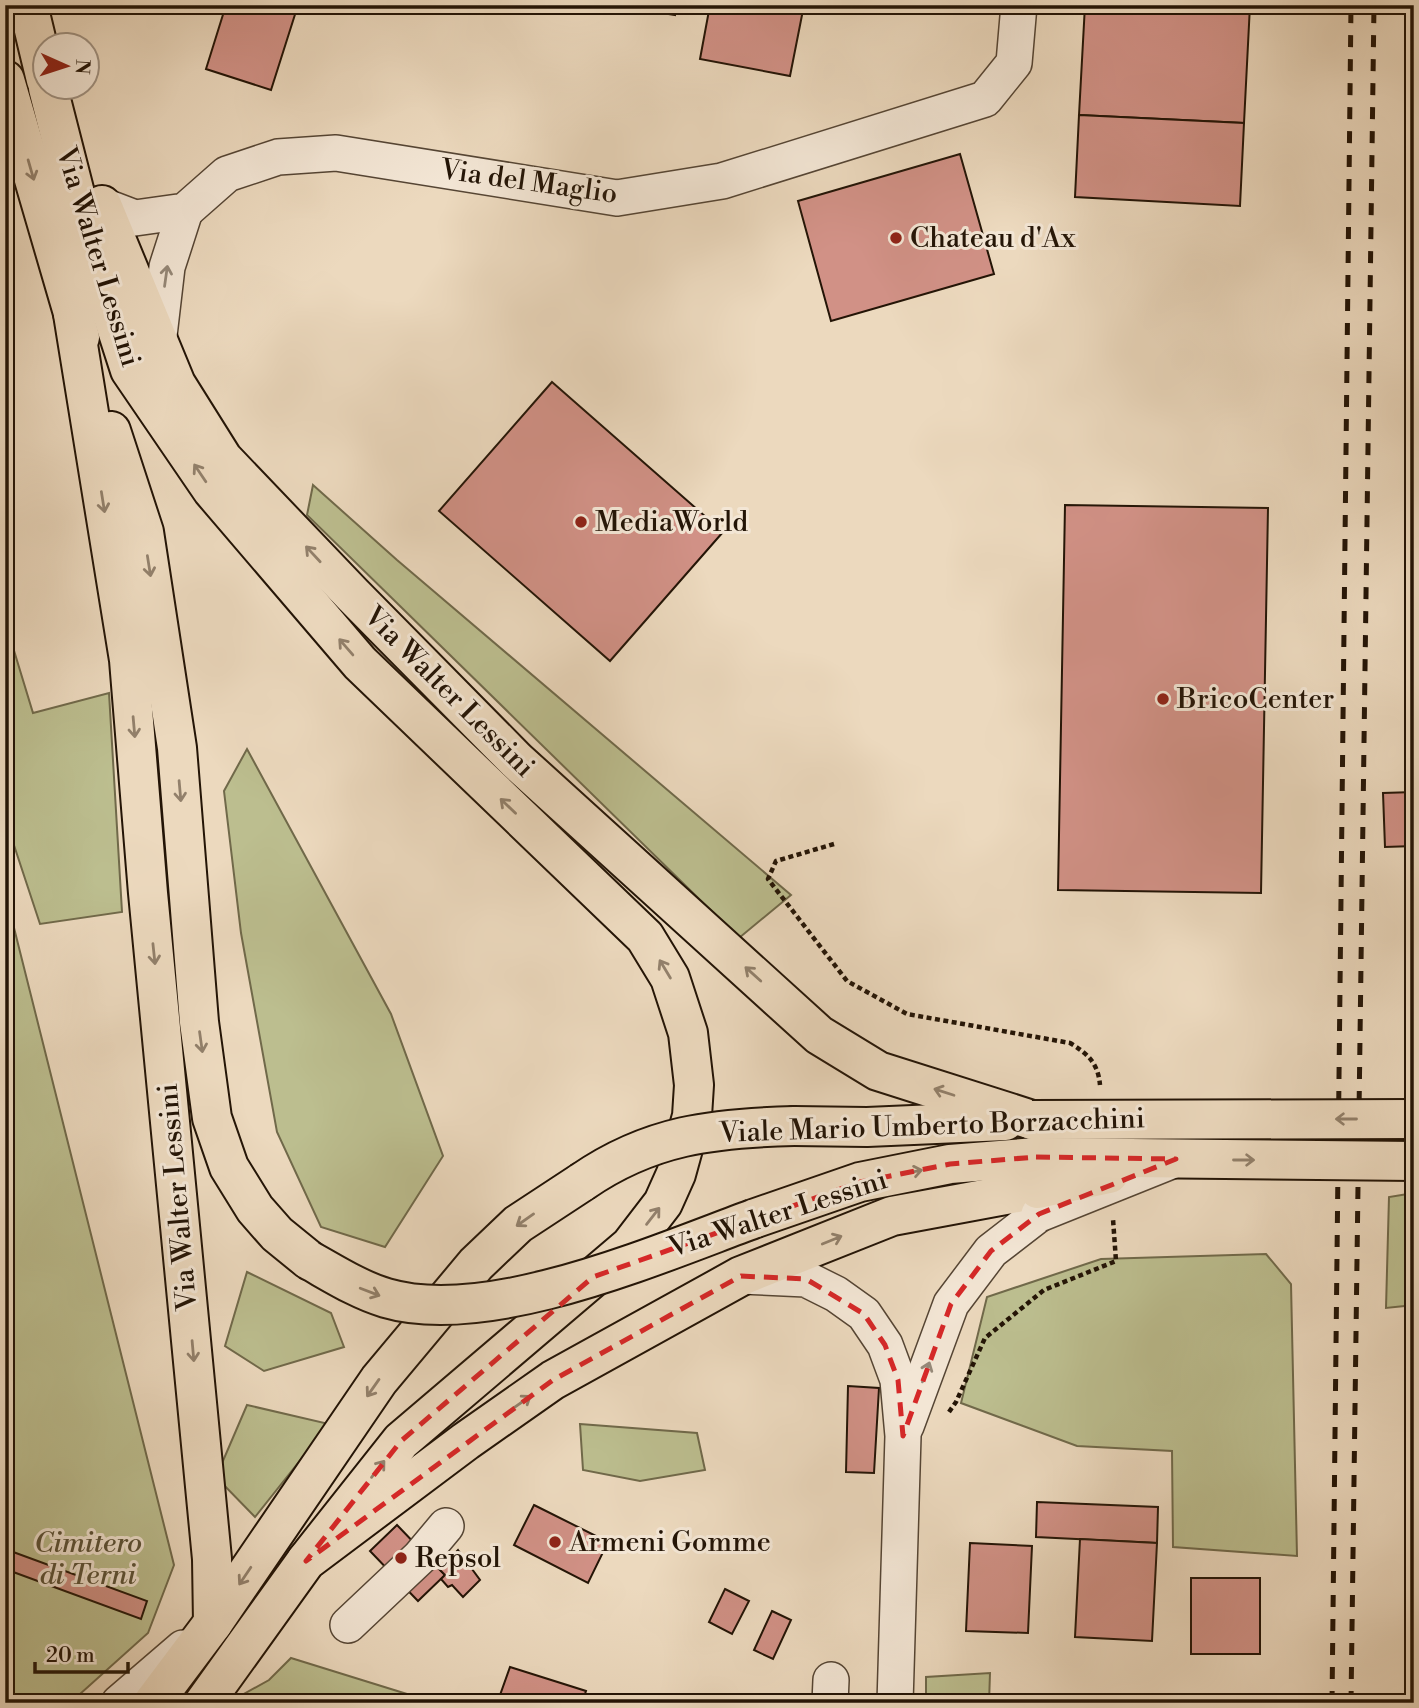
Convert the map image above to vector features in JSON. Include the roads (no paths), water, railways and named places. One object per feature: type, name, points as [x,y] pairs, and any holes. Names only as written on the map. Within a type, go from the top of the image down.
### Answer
[{"type":"main road","name":"Via Walter Lessini","points":[[28,5],[34,32]]},
{"type":"main road","name":"Via Walter Lessini","points":[[5,80],[73,314],[144,532],[177,748],[199,1023],[212,1118],[229,1167],[255,1209],[277,1234],[309,1260],[357,1287],[387,1298],[417,1304],[465,1306],[580,1281],[860,1182],[950,1164],[1038,1187]]},
{"type":"main road","name":"Via Walter Lessini","points":[[52,102],[82,221],[130,370],[212,490],[360,663],[645,937],[670,978],[688,1033],[694,1085],[692,1116],[676,1174],[663,1203],[630,1246],[401,1441],[306,1561]]},
{"type":"main road","name":"Via Walter Lessini","points":[[56,102],[176,384],[223,458],[352,594],[516,760],[820,1035],[878,1071],[1032,1120]]},
{"type":"main road","name":"Via Walter Lessini","points":[[73,314],[129,660],[149,907],[212,1559],[213,1623]]},
{"type":"main road","name":"Viale Mario Umberto Borzacchini","points":[[153,1703],[213,1623],[379,1380],[476,1264],[519,1224],[614,1160],[671,1140],[722,1130],[794,1126],[867,1127],[1032,1120],[1414,1119]]},
{"type":"main road","name":"Viale Mario Umberto Borzacchini","points":[[204,1703],[306,1561],[466,1441],[553,1380],[741,1276],[892,1216],[1176,1159],[1414,1161]]},
{"type":"street","name":"Via del Maglio","points":[[185,211],[227,174],[278,157],[335,153],[617,198],[722,181],[985,99],[1014,63],[1019,5]]},
{"type":"street","points":[[102,205],[135,218],[185,211],[167,267],[158,344]]},
{"type":"street","points":[[903,1436],[951,1304],[1038,1187]]},
{"type":"street","points":[[741,1276],[806,1279],[836,1294],[864,1314],[885,1345],[898,1380],[903,1436],[895,1703]]},
{"type":"street","points":[[348,1625],[420,1557],[446,1526]]},
{"type":"street","points":[[119,1703],[213,1623]]},
{"type":"railway","points":[[1332,1703],[1351,5]]},
{"type":"railway","points":[[1351,1703],[1374,5]]},
{"type":"place","name":"Chateau d'Ax","points":[[896,238]]},
{"type":"place","name":"MediaWorld","points":[[581,522]]},
{"type":"place","name":"BricoCenter","points":[[1163,699]]},
{"type":"place","name":"Armeni Gomme","points":[[555,1542]]},
{"type":"place","name":"Repsol","points":[[401,1558]]},
{"type":"park label","name":"Cimitero di Terni","points":[[88,1559]]}]
